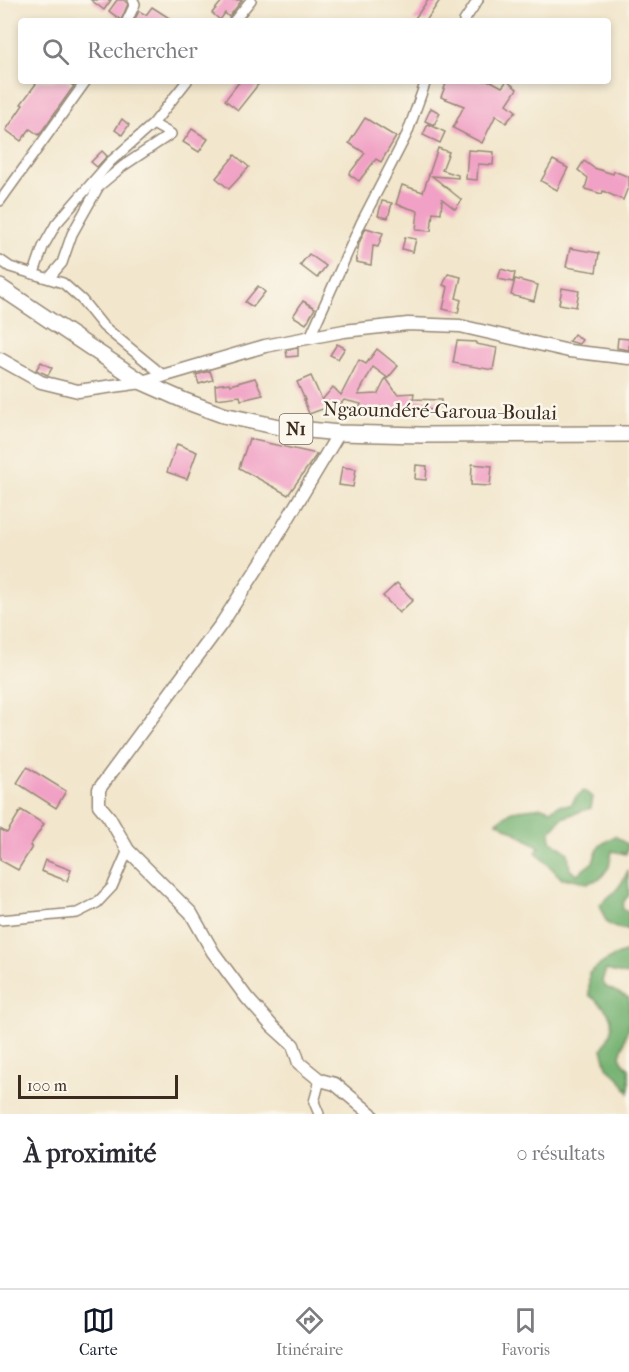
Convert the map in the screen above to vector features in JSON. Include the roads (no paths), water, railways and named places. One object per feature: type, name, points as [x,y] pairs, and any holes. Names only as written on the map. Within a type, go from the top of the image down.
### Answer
[{"type":"highway","name":"Ngaoundéré-Garoua-Boulai","points":[[0,286],[142,382],[185,401],[223,414],[279,427],[339,433],[629,434]]},
{"type":"street","points":[[128,18],[135,4],[133,0]]},
{"type":"street","points":[[236,18],[250,0]]},
{"type":"street","points":[[466,18],[478,0]]},
{"type":"street","points":[[0,201],[84,84]]},
{"type":"street","points":[[34,273],[43,246],[56,224],[110,162],[153,124],[185,84]]},
{"type":"street","points":[[310,337],[361,223],[407,134],[425,84]]},
{"type":"street","points":[[49,278],[62,263],[72,234],[99,186],[123,166],[171,134],[153,124]]},
{"type":"street","points":[[0,260],[10,267],[63,283],[82,300],[103,326],[164,376]]},
{"type":"street","points":[[0,359],[41,382],[78,391],[142,382],[265,346],[345,331],[408,324],[460,326],[569,351],[629,358]]},
{"type":"street","points":[[339,433],[266,555],[222,623],[99,789],[99,806],[128,850],[191,913],[213,952],[247,998],[293,1045],[299,1063],[320,1080],[334,1084],[371,1114]]},
{"type":"street","points":[[0,920],[77,913],[97,903],[112,887],[128,850]]},
{"type":"street","points":[[319,1114],[314,1102],[320,1080]]}]
